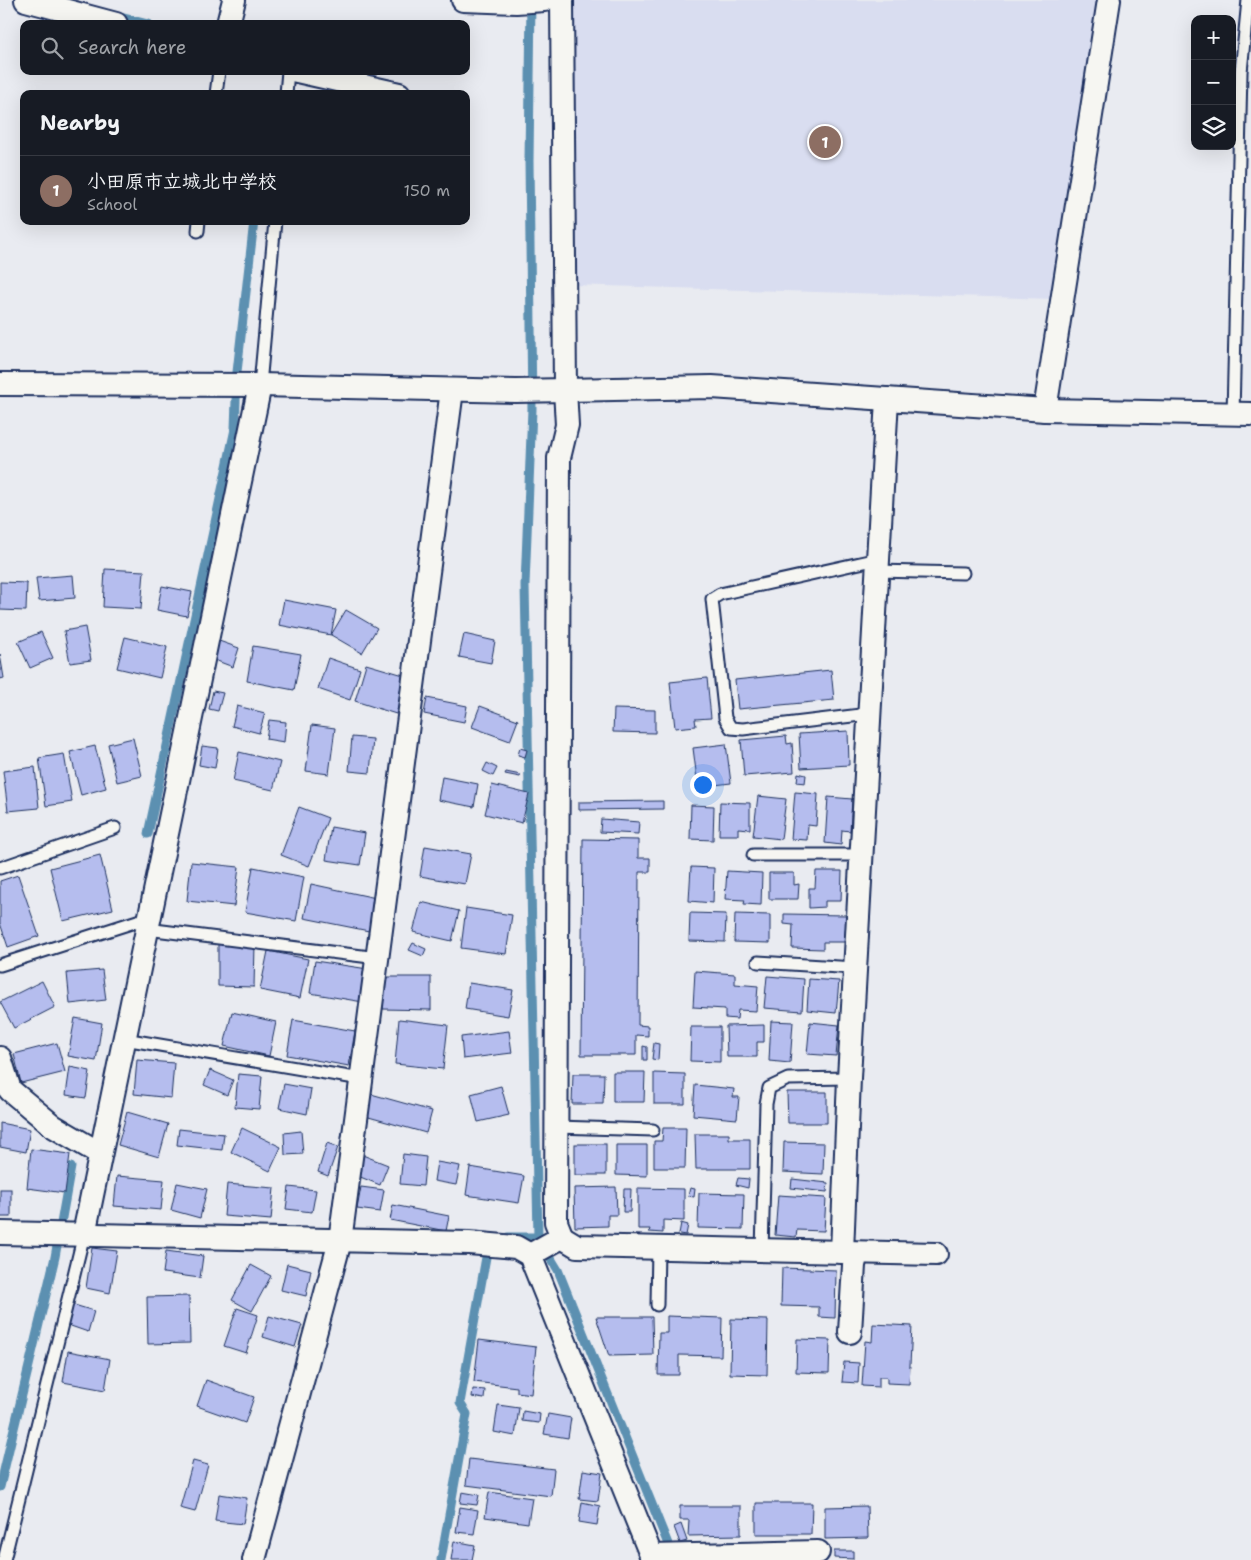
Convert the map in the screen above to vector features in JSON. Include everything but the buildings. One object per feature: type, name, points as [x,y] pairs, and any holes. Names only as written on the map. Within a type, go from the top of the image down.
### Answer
[{"type":"street","points":[[229,20],[234,0]]},
{"type":"street","points":[[463,0],[516,2],[544,0]]},
{"type":"street","points":[[562,0],[565,390],[567,425],[559,458],[556,1222],[561,1237],[577,1246],[936,1254]]},
{"type":"street","points":[[1045,410],[1109,0]]},
{"type":"street","points":[[33,1],[102,20]]},
{"type":"street","points":[[315,75],[381,90]]},
{"type":"street","points":[[0,384],[260,385],[516,391],[712,387],[1045,410],[1242,415]]},
{"type":"street","points":[[84,1234],[99,1153],[260,385]]},
{"type":"street","points":[[254,1560],[340,1241],[452,390]]},
{"type":"street","points":[[850,1332],[854,1265],[850,1253],[849,1078],[887,399]]},
{"type":"street","points":[[0,1058],[10,1090],[54,1126],[99,1153]]},
{"type":"street","points":[[0,1233],[469,1243],[516,1247],[531,1255],[653,1557],[818,1552]]},
{"type":"street","points":[[531,1255],[561,1237]]},
{"type":"lane","points":[[1242,415],[1241,72],[1248,0]]},
{"type":"lane","points":[[217,90],[218,75]]},
{"type":"lane","points":[[286,90],[288,75]]},
{"type":"lane","points":[[260,385],[275,225]]},
{"type":"lane","points":[[869,714],[743,729],[731,728],[726,718],[712,599],[720,594],[878,565],[963,573]]},
{"type":"lane","points":[[0,868],[115,828]]},
{"type":"lane","points":[[754,855],[862,855]]},
{"type":"lane","points":[[0,966],[148,923],[378,958]]},
{"type":"lane","points":[[758,962],[855,968]]},
{"type":"lane","points":[[124,1039],[361,1079]]},
{"type":"lane","points":[[762,1251],[766,1104],[769,1088],[788,1079],[849,1078]]},
{"type":"lane","points":[[557,1127],[653,1130]]},
{"type":"lane","points":[[4,1560],[84,1234]]},
{"type":"lane","points":[[657,1305],[658,1248]]},
{"type":"shaded area","points":[[573,0],[1098,0],[1057,299],[570,285]]},
{"type":"waterway","points":[[531,0],[529,161],[532,409],[525,585],[538,1237],[558,1270],[672,1554]]},
{"type":"waterway","points":[[116,16],[132,20]]},
{"type":"waterway","points":[[148,834],[235,429],[237,372],[254,225]]},
{"type":"waterway","points":[[0,1487],[55,1257],[71,1167]]},
{"type":"waterway","points":[[508,1237],[538,1237]]},
{"type":"waterway","points":[[441,1560],[467,1414],[460,1403],[488,1246]]},
{"type":"place","name":"小田原市立城北中学校","points":[[825,142]]}]
